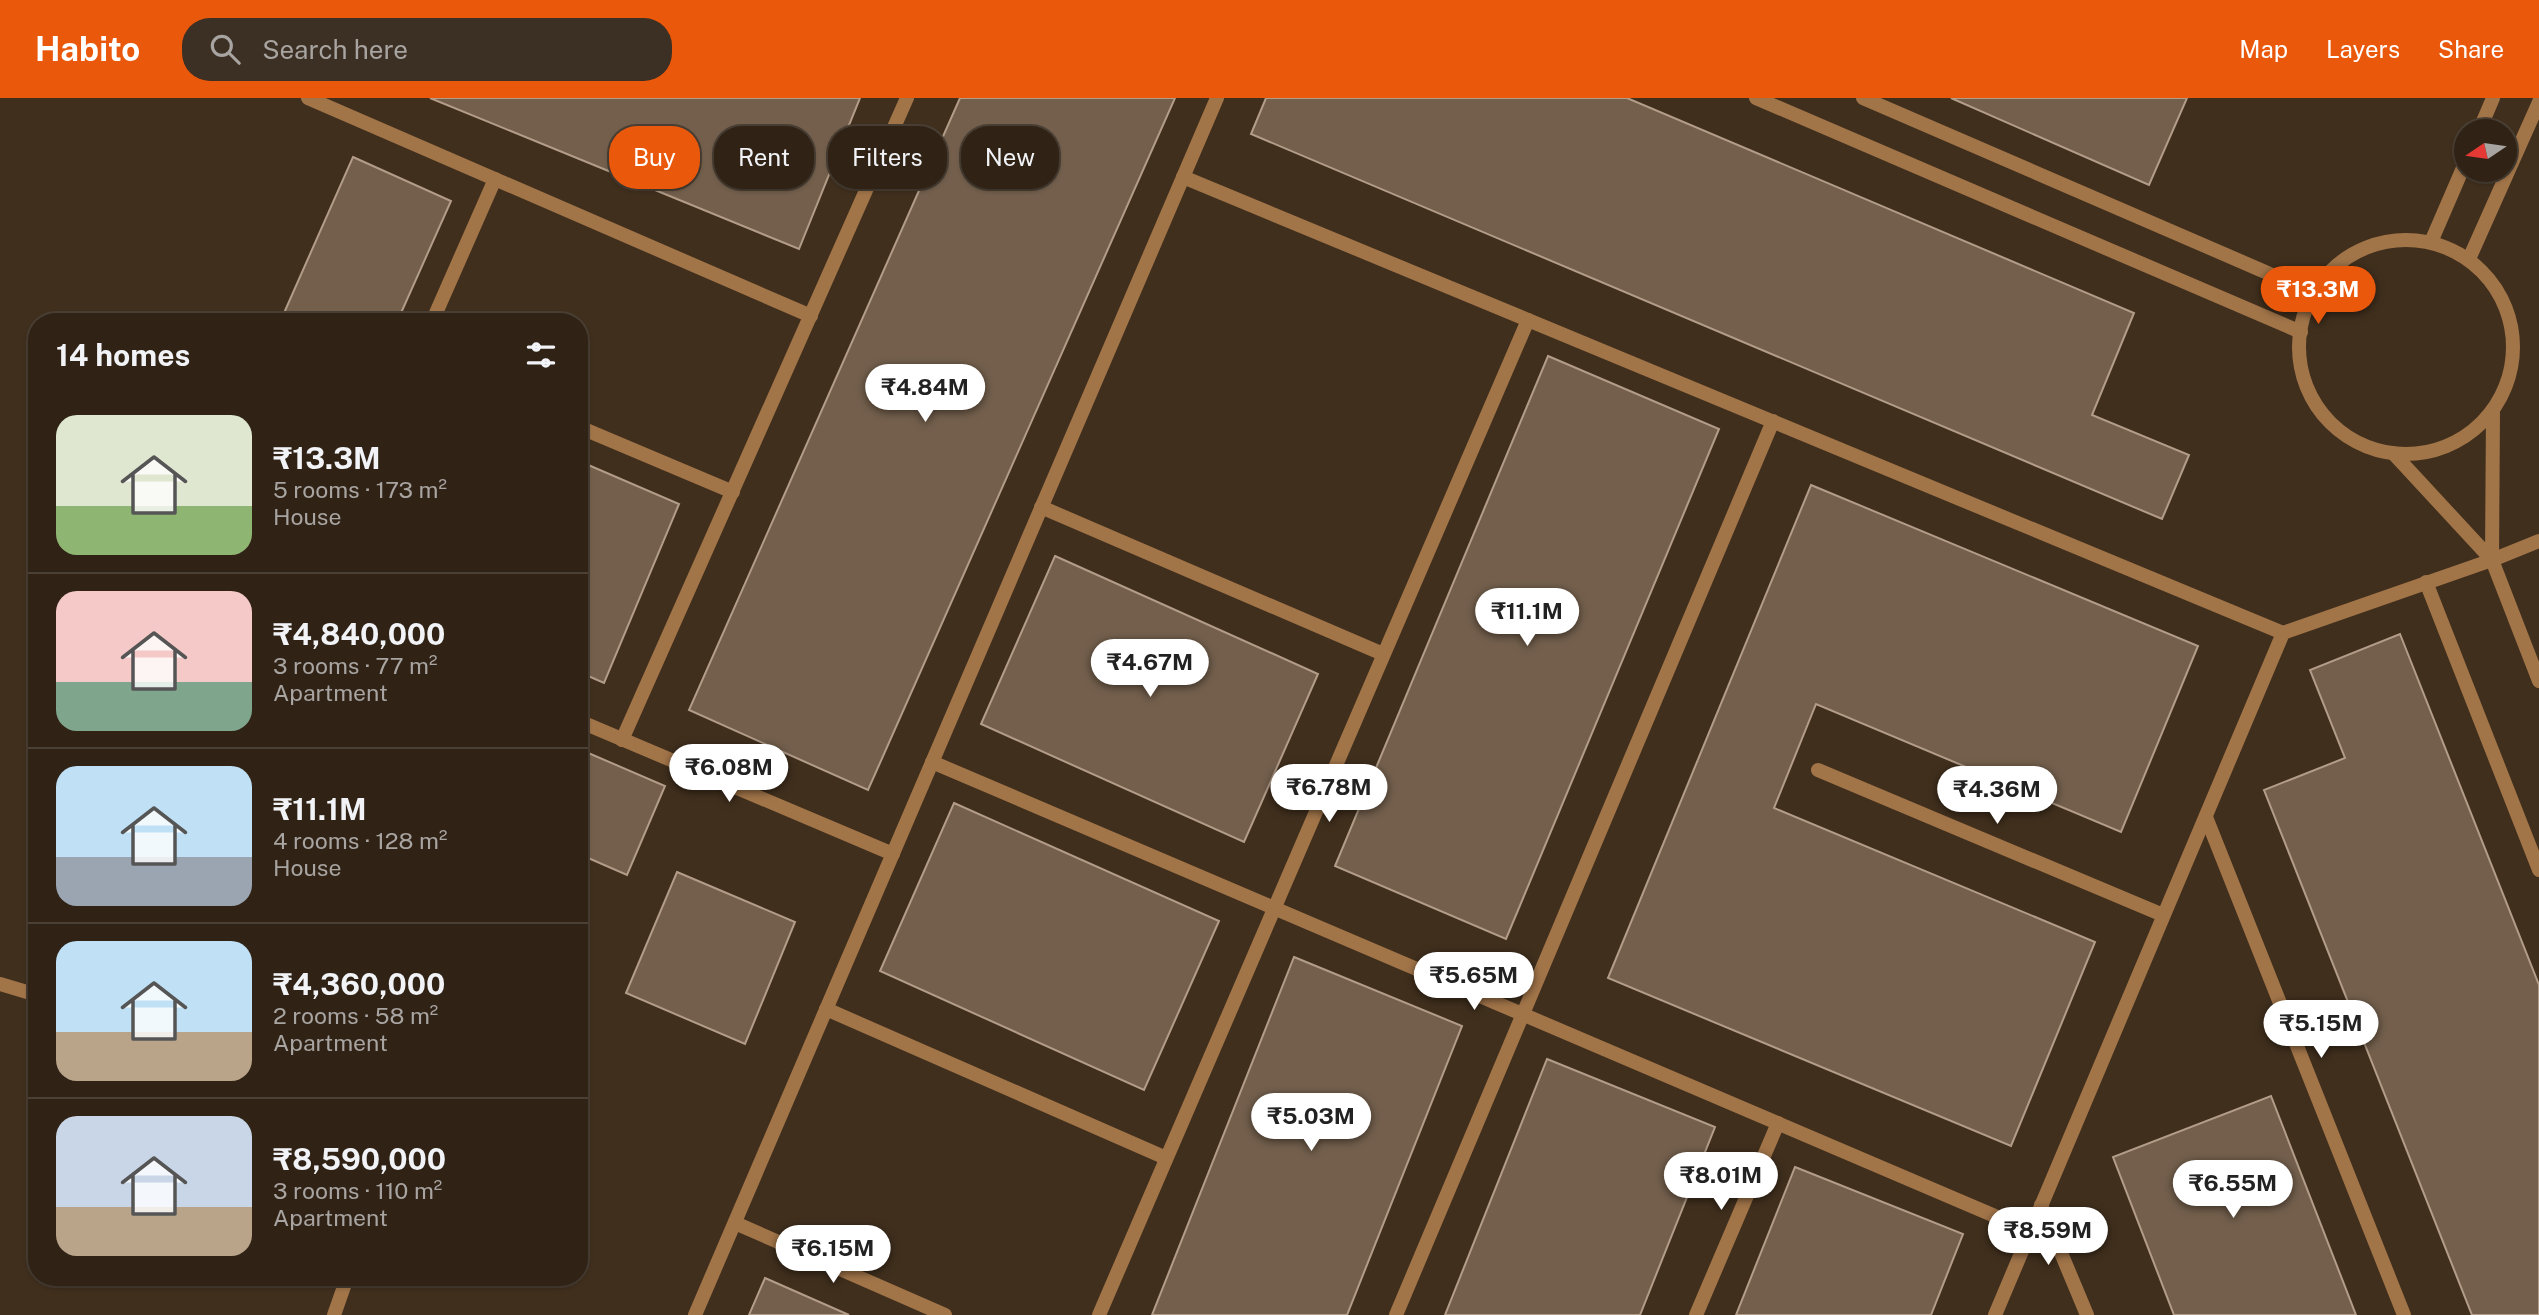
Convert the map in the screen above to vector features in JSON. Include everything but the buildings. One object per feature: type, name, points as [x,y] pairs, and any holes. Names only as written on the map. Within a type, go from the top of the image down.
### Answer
[{"type":"street","points":[[308,98],[811,316]]},
{"type":"street","points":[[622,740],[907,98]]},
{"type":"street","points":[[695,1315],[1217,98]]},
{"type":"street","points":[[1756,98],[2301,332]]},
{"type":"street","points":[[1863,98],[2314,293]]},
{"type":"street","points":[[2484,119],[2493,98]]},
{"type":"street","points":[[2469,260],[2539,102]]},
{"type":"street","points":[[1183,177],[2283,633],[2539,541]]},
{"type":"street","points":[[436,313],[495,179]]},
{"type":"street","points":[[2431,242],[2457,182]]},
{"type":"street","points":[[2389,240],[2431,242],[2469,260],[2498,291],[2513,330],[2511,373],[2493,411],[2462,440],[2423,455],[2381,453],[2343,435],[2314,404],[2299,365],[2301,332],[2300,322],[2318,284],[2349,255],[2389,240]]},
{"type":"street","points":[[1099,1315],[1528,320]]},
{"type":"street","points":[[2493,411],[2492,560],[2539,681]]},
{"type":"street","points":[[1396,1315],[1773,421]]},
{"type":"street","points":[[588,431],[733,492]]},
{"type":"street","points":[[2392,453],[2492,560]]},
{"type":"street","points":[[1041,507],[1383,654]]},
{"type":"street","points":[[2427,582],[2539,870]]},
{"type":"street","points":[[1995,1315],[2283,633]]},
{"type":"street","points":[[588,726],[893,854]]},
{"type":"street","points":[[932,762],[2030,1231]]},
{"type":"street","points":[[1818,770],[2163,915]]},
{"type":"street","points":[[2206,817],[2404,1315]]},
{"type":"street","points":[[0,984],[28,992]]},
{"type":"street","points":[[826,1009],[1166,1158]]},
{"type":"street","points":[[1696,1315],[1778,1123]]},
{"type":"street","points":[[2041,1205],[2087,1315]]},
{"type":"street","points":[[735,1223],[945,1315]]},
{"type":"street","points":[[334,1315],[344,1286]]}]
